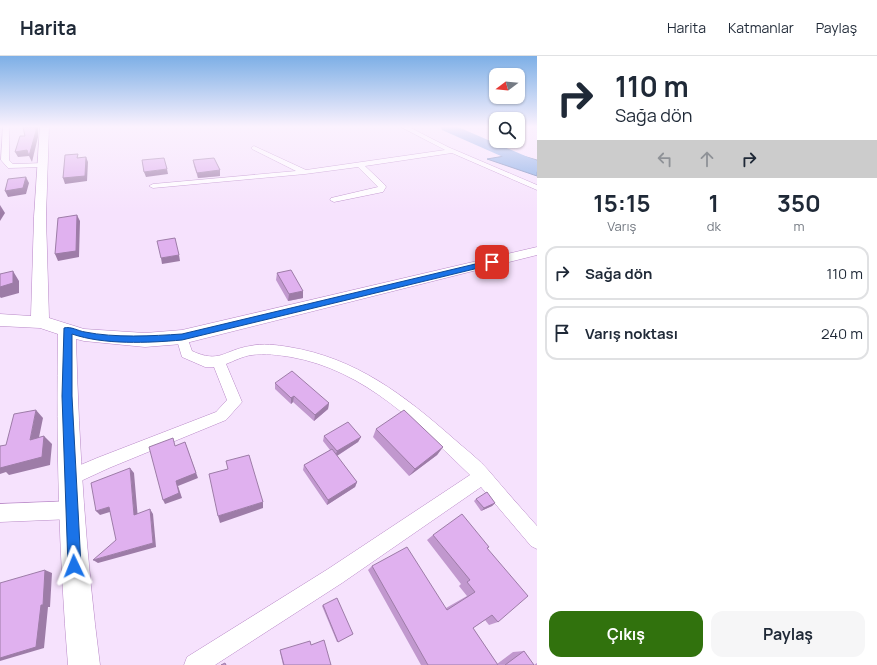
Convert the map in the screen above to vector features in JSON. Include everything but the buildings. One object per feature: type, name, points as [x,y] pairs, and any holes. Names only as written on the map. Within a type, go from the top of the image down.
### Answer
[{"type":"street","points":[[39,155],[40,322]]},
{"type":"street","points":[[270,155],[305,172]]},
{"type":"street","points":[[153,186],[305,172],[424,155]]},
{"type":"street","points":[[463,155],[537,188]]},
{"type":"street","points":[[3,160],[38,159]]},
{"type":"street","points":[[3,160],[11,166],[38,159]]},
{"type":"street","points":[[334,200],[380,190],[382,187],[360,165]]},
{"type":"street","points":[[0,320],[40,322],[84,336],[145,340],[182,337],[537,251]]},
{"type":"street","points":[[67,330],[67,396],[70,478],[76,594],[84,665]]},
{"type":"street","points":[[182,337],[187,354],[201,362],[219,363],[247,351],[276,350],[322,359],[356,373],[401,402],[483,476],[493,490],[537,540]]},
{"type":"street","points":[[70,478],[103,463],[221,416],[235,402],[219,363]]},
{"type":"street","points":[[195,665],[335,576],[483,476]]},
{"type":"street","points":[[0,513],[72,510]]},
{"type":"water","points":[[508,155],[521,155],[537,160],[537,176],[487,159]]},
{"type":"waterway","points":[[511,155],[537,167]]},
{"type":"route","points":[[74,566],[67,396],[67,330],[84,336],[145,340],[182,337],[492,262]]}]
